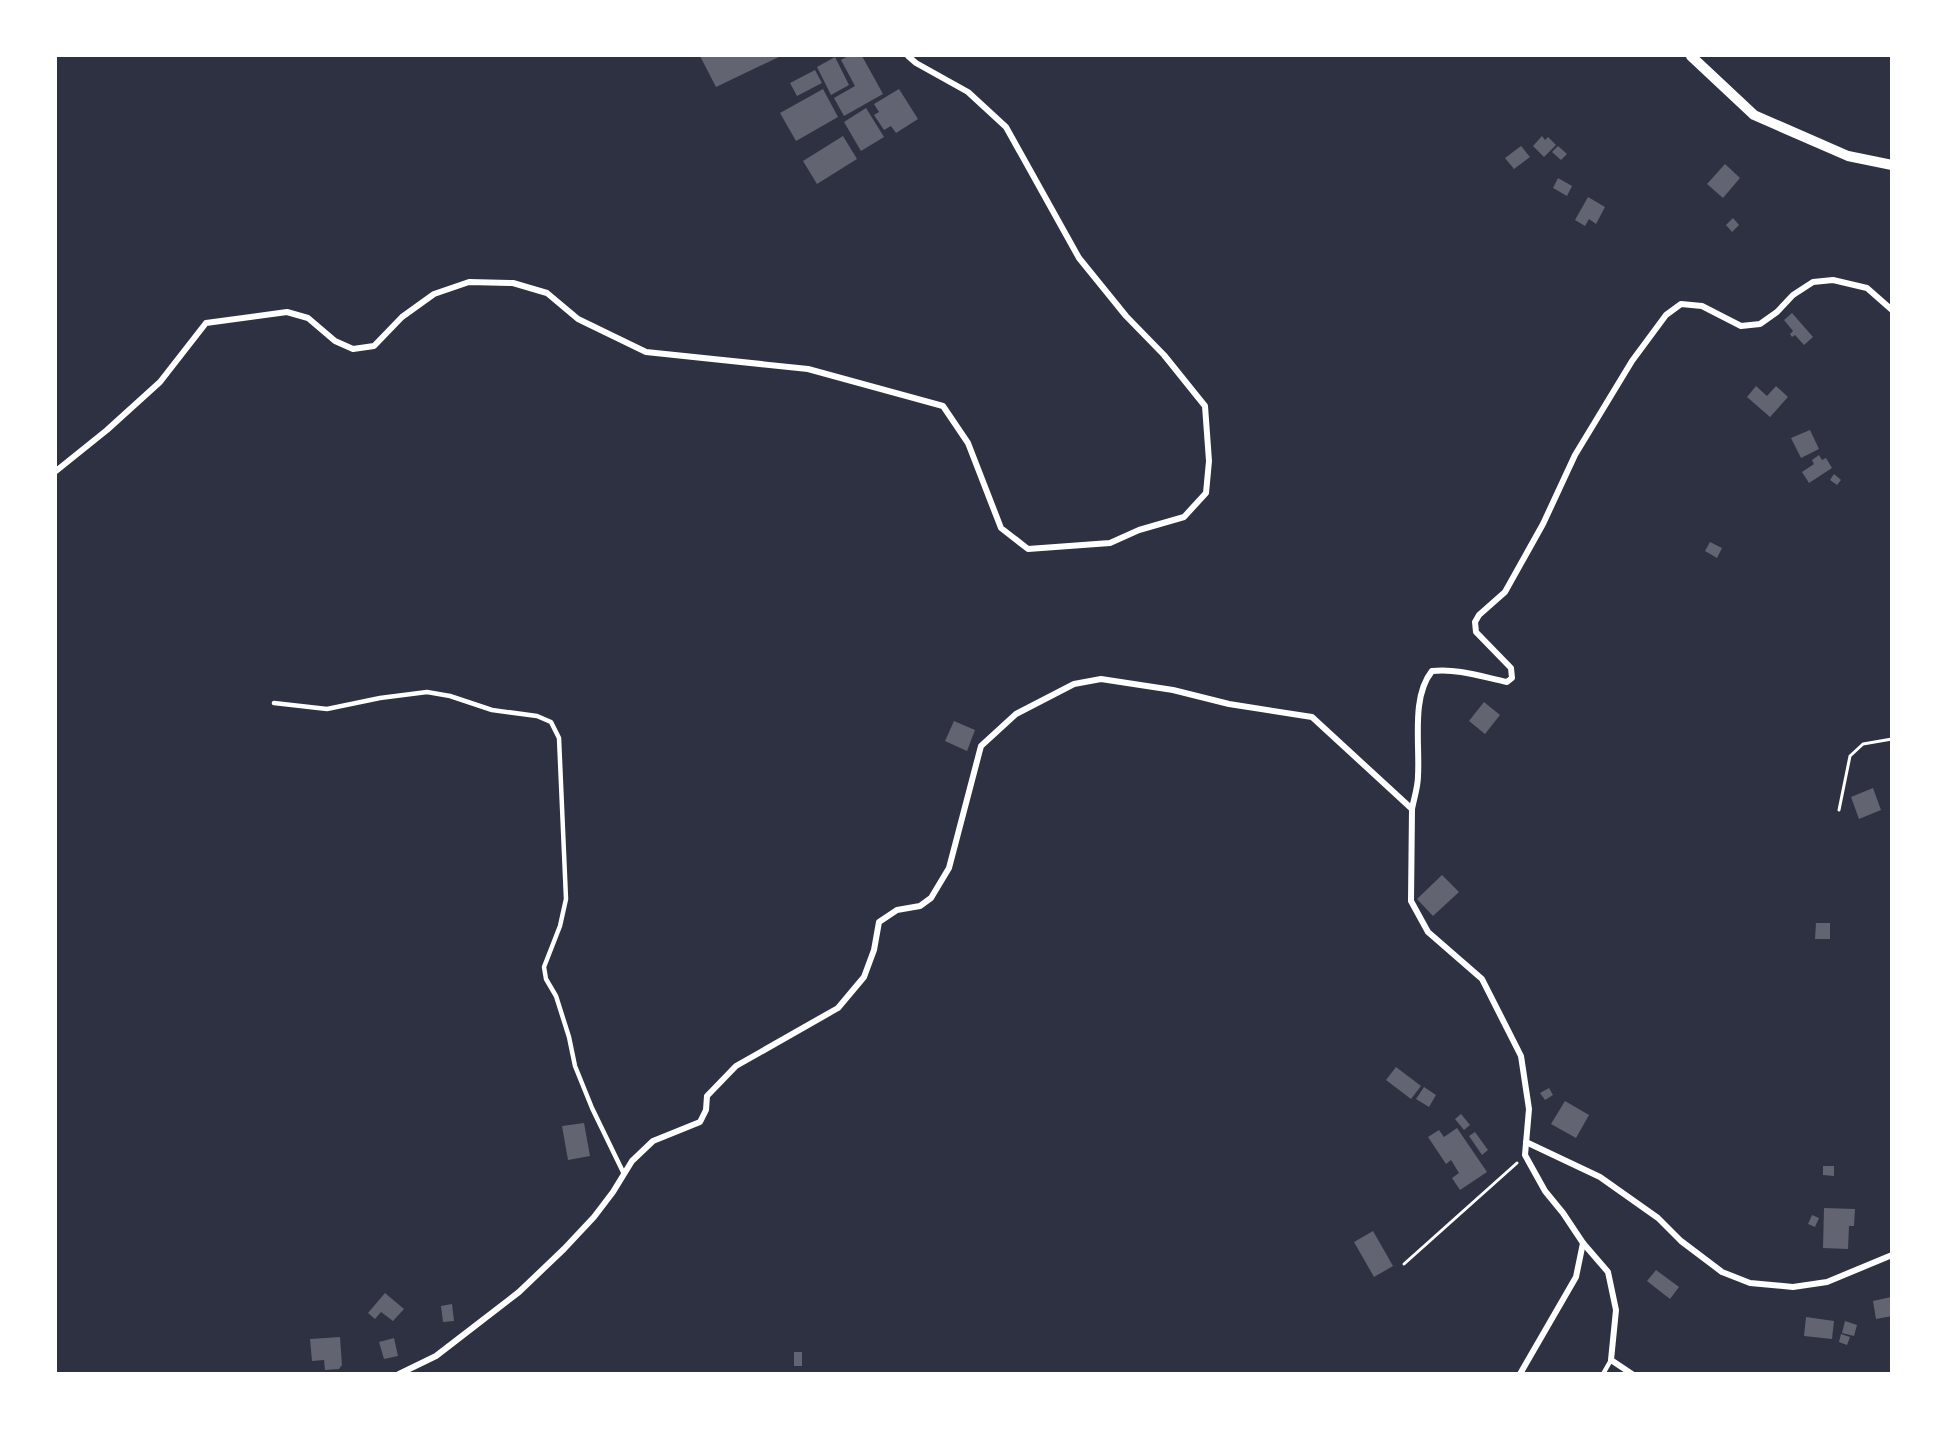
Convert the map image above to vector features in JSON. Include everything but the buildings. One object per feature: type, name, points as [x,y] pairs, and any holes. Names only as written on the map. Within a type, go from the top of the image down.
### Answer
[{"type":"street","points":[[56,471],[107,430],[160,382],[206,323],[287,312],[308,318],[335,340],[353,349],[374,346],[402,317],[434,294],[469,282],[513,284],[546,293],[578,319],[646,352],[808,369],[943,406],[968,443],[1001,528],[1028,549],[1110,543],[1139,530],[1184,517],[1206,493],[1209,460],[1205,406],[1164,355],[1126,316],[1079,258],[1006,127],[968,92],[916,63],[908,56]]},
{"type":"street","points":[[1691,56],[1754,115],[1848,156],[1892,165]]},
{"type":"street","points":[[1632,1374],[1611,1360],[1616,1310],[1608,1272],[1583,1243],[1545,1191],[1525,1155],[1529,1110],[1521,1056],[1482,979],[1428,932],[1411,901],[1412,809],[1418,779],[1419,701],[1424,681],[1432,671],[1468,673],[1507,682],[1512,678],[1511,668],[1476,632],[1475,622],[1479,615],[1504,592],[1543,524],[1575,455],[1632,361],[1666,315],[1681,303],[1702,306],[1741,326],[1760,324],[1777,312],[1793,295],[1813,282],[1833,280],[1867,288],[1892,310]]},
{"type":"street","points":[[399,1374],[436,1356],[519,1292],[594,1217],[614,1192],[632,1161],[653,1141],[700,1122],[706,1110],[707,1096],[736,1066],[838,1008],[864,977],[874,950],[879,922],[897,910],[920,906],[931,898],[949,868],[981,746],[1016,714],[1074,684],[1101,679],[1173,690],[1229,704],[1312,717],[1412,809]]},
{"type":"street","points":[[1526,1142],[1600,1177],[1658,1218],[1681,1241],[1722,1272],[1750,1283],[1793,1287],[1827,1282],[1892,1255]]},
{"type":"street","points":[[1520,1374],[1576,1277],[1583,1243]]},
{"type":"lane","points":[[274,703],[327,709],[380,698],[428,692],[450,696],[492,710],[537,716],[551,722],[560,738],[566,899],[560,926],[544,967],[546,979],[556,996],[569,1037],[575,1066],[592,1108],[624,1174]]},
{"type":"lane","points":[[1603,1374],[1611,1360]]},
{"type":"path","points":[[1839,810],[1850,756],[1863,744],[1892,739]]},
{"type":"path","points":[[1404,1264],[1525,1155]]}]
